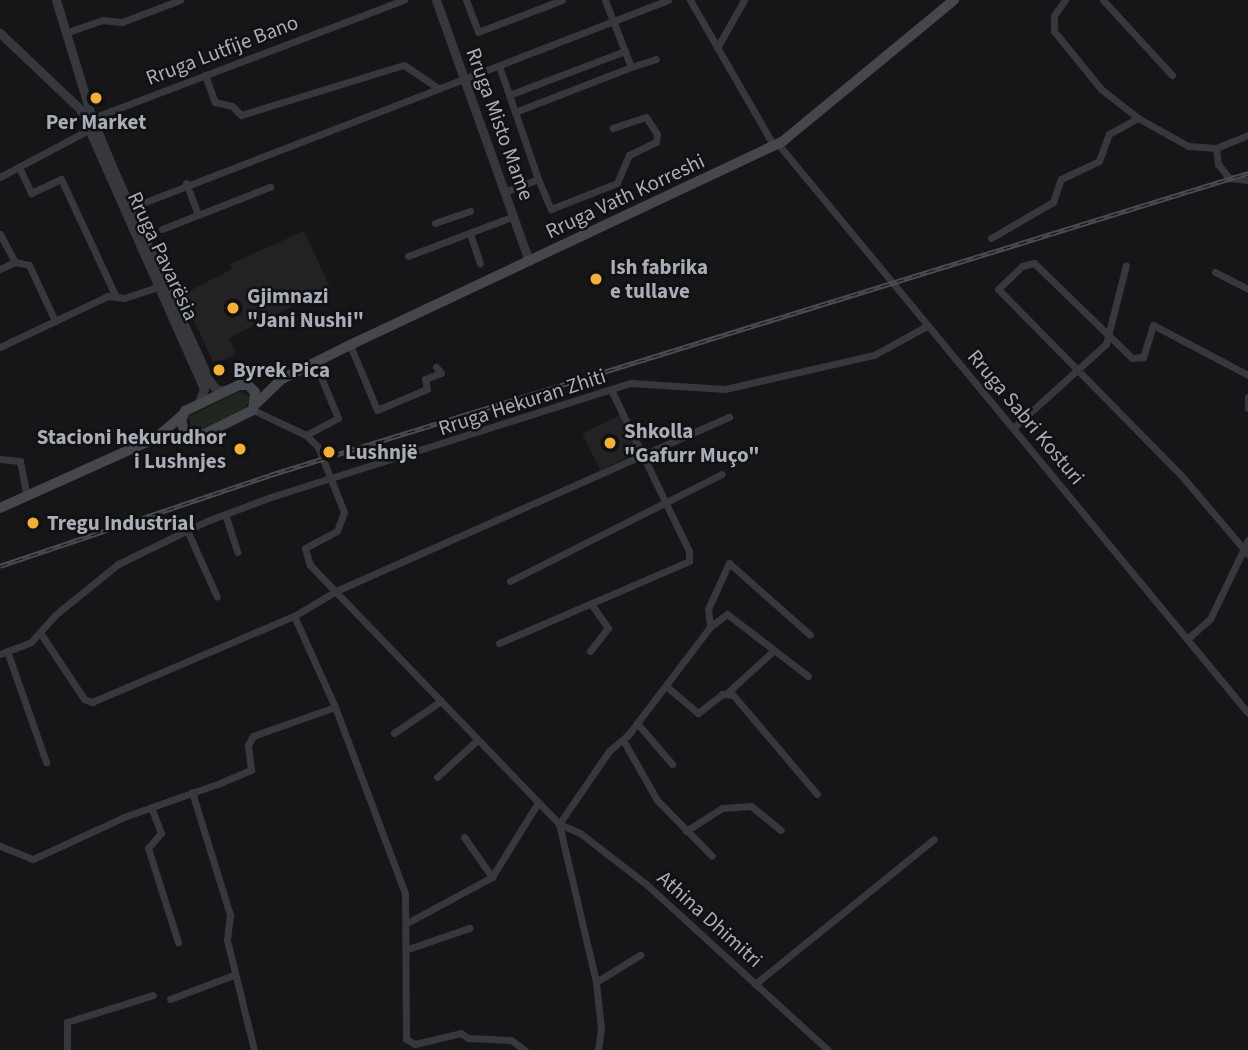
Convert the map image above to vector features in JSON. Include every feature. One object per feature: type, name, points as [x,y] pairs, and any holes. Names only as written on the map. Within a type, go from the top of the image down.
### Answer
[{"type":"main road","name":"Rruga Vath Korreshi","points":[[182,415],[199,403],[228,390],[282,379],[776,145],[854,87],[954,0]]},
{"type":"main road","name":"Rruga Vath Korreshi","points":[[189,436],[206,434],[255,407],[282,379]]},
{"type":"main road","points":[[247,385],[254,390],[255,407]]},
{"type":"main road","points":[[182,415],[182,428],[189,436]]},
{"type":"main road","points":[[0,508],[152,440],[182,415]]},
{"type":"main road","points":[[152,440],[189,436]]},
{"type":"street","points":[[56,0],[84,93],[90,124]]},
{"type":"street","points":[[65,33],[102,20],[122,22],[180,0]]},
{"type":"street","name":"Rruga Lutfije Bano","points":[[0,177],[90,124],[205,75],[404,0]]},
{"type":"street","name":"Rruga Misto Mame","points":[[436,0],[507,191],[529,261]]},
{"type":"street","points":[[466,0],[478,32],[562,0]]},
{"type":"street","points":[[605,0],[631,67]]},
{"type":"street","points":[[130,208],[186,183],[467,79],[668,0]]},
{"type":"street","name":"Rruga Sabri Kosturi","points":[[690,0],[776,145],[1248,713]]},
{"type":"street","points":[[717,48],[744,0]]},
{"type":"street","points":[[1065,0],[1054,16],[1054,31],[1101,89],[1138,118],[1188,146],[1216,148],[1248,135]]},
{"type":"street","points":[[1103,0],[1172,75]]},
{"type":"street","points":[[0,33],[75,102],[90,124]]},
{"type":"street","points":[[509,95],[625,51]]},
{"type":"street","points":[[515,112],[656,58]]},
{"type":"street","points":[[590,64],[596,80]]},
{"type":"street","points":[[205,75],[215,102],[232,106],[241,115],[404,65],[439,89]]},
{"type":"street","points":[[499,66],[551,209],[617,183],[629,155],[656,142],[657,134],[646,117],[613,128]]},
{"type":"street","points":[[75,102],[82,102],[84,93]]},
{"type":"street","points":[[991,238],[1053,202],[1061,180],[1098,161],[1110,134],[1138,118]]},
{"type":"street","name":"Rruga Pavarësia","points":[[90,124],[210,382],[217,390],[228,390]]},
{"type":"street","name":"Rruga Pavarësia","points":[[90,124],[157,286],[204,388],[199,403]]},
{"type":"street","points":[[1216,148],[1218,164],[1229,178],[1248,180]]},
{"type":"street","points":[[19,167],[31,193],[61,179],[116,297]]},
{"type":"street","points":[[507,191],[538,179]]},
{"type":"street","points":[[186,183],[198,215]]},
{"type":"street","points":[[162,229],[270,187]]},
{"type":"street","points":[[435,223],[470,211]]},
{"type":"street","points":[[408,256],[514,216]]},
{"type":"street","points":[[0,233],[15,262]]},
{"type":"street","points":[[470,233],[480,263]]},
{"type":"street","points":[[0,269],[15,262],[29,265],[55,321]]},
{"type":"street","points":[[1245,551],[1181,475],[998,289],[1022,266],[1039,265],[1108,339],[1138,360],[1153,325],[1248,375]]},
{"type":"street","points":[[1013,428],[1080,372],[1108,339],[1126,265]]},
{"type":"street","points":[[1215,272],[1248,289]]},
{"type":"street","points":[[0,347],[55,321],[116,297],[157,286]]},
{"type":"street","name":"Rruga Hekuran Zhiti","points":[[3,653],[41,634],[55,615],[118,564],[225,514],[643,382],[708,390],[763,381],[874,355],[927,326]]},
{"type":"street","points":[[350,345],[377,410],[427,389],[425,379],[441,373],[436,367]]},
{"type":"street","points":[[306,435],[338,418],[315,363]]},
{"type":"street","points":[[499,643],[689,561],[689,551],[663,504],[612,392]]},
{"type":"street","points":[[1248,397],[1248,408]]},
{"type":"street","points":[[255,407],[306,435],[318,447],[329,480]]},
{"type":"street","points":[[41,634],[83,699],[92,702],[295,616],[336,592],[729,417]]},
{"type":"street","points":[[0,459],[20,461],[27,496]]},
{"type":"street","points":[[510,581],[722,474]]},
{"type":"street","name":"Athina Dhimitri","points":[[329,480],[341,501],[343,522],[337,531],[309,543],[304,555],[336,592],[547,814],[580,834],[646,884],[828,1050]]},
{"type":"street","points":[[225,514],[237,552]]},
{"type":"street","points":[[187,530],[217,597]]},
{"type":"street","points":[[1187,639],[1210,619],[1248,540]]},
{"type":"street","points":[[710,627],[708,609],[729,564],[810,635]]},
{"type":"street","points":[[590,651],[608,628],[591,604]]},
{"type":"street","points":[[598,1050],[601,1029],[596,982],[557,822],[609,751],[623,740],[637,723],[710,627],[732,614],[808,676]]},
{"type":"street","points":[[295,616],[335,707],[402,884],[408,950],[404,1033],[410,1043],[461,1033],[483,1040],[511,1040],[525,1050]]},
{"type":"street","points":[[666,686],[698,713],[727,693],[772,652]]},
{"type":"street","points":[[3,653],[46,762]]},
{"type":"street","points":[[727,693],[817,794]]},
{"type":"street","points":[[394,733],[442,701]]},
{"type":"street","points":[[0,846],[33,859],[151,807],[251,770],[248,746],[253,736],[335,707]]},
{"type":"street","points":[[637,723],[672,764]]},
{"type":"street","points":[[623,740],[643,781],[686,831],[712,856]]},
{"type":"street","points":[[437,777],[476,741]]},
{"type":"street","points":[[192,792],[230,915],[227,940],[254,1050]]},
{"type":"street","points":[[407,923],[492,877],[537,804]]},
{"type":"street","points":[[686,831],[722,808],[751,806],[781,830]]},
{"type":"street","points":[[151,807],[160,833],[148,848],[178,942]]},
{"type":"street","points":[[464,837],[492,877]]},
{"type":"street","points":[[755,984],[934,839]]},
{"type":"street","points":[[408,950],[469,928]]},
{"type":"street","points":[[596,982],[640,955]]},
{"type":"street","points":[[170,999],[234,975]]},
{"type":"street","points":[[67,1050],[68,1022],[153,995]]},
{"type":"shaded area","points":[[304,231],[330,287],[229,338],[236,354],[214,364],[182,295],[232,269],[230,264]]},
{"type":"shaded area","points":[[240,391],[250,397],[246,409],[202,430],[191,429],[189,416]]},
{"type":"shaded area","name":"Shkolla \"Gafurr Muço\"","points":[[620,415],[638,452],[600,470],[582,433]]},
{"type":"railway","points":[[0,566],[270,475],[1248,173]]},
{"type":"place","name":"Per Market","points":[[96,98]]},
{"type":"place","name":"Ish fabrika e tullave","points":[[596,279]]},
{"type":"place","name":"Gjimnazi \"Jani Nushi\"","points":[[233,308]]},
{"type":"place","name":"Byrek Pica","points":[[219,370]]},
{"type":"place","name":"Shkolla \"Gafurr Muço\"","points":[[610,443]]},
{"type":"place","name":"Stacioni hekurudhor i Lushnjes","points":[[240,449]]},
{"type":"place","name":"Lushnjë","points":[[329,452]]},
{"type":"place","name":"Tregu Industrial","points":[[33,523]]}]
